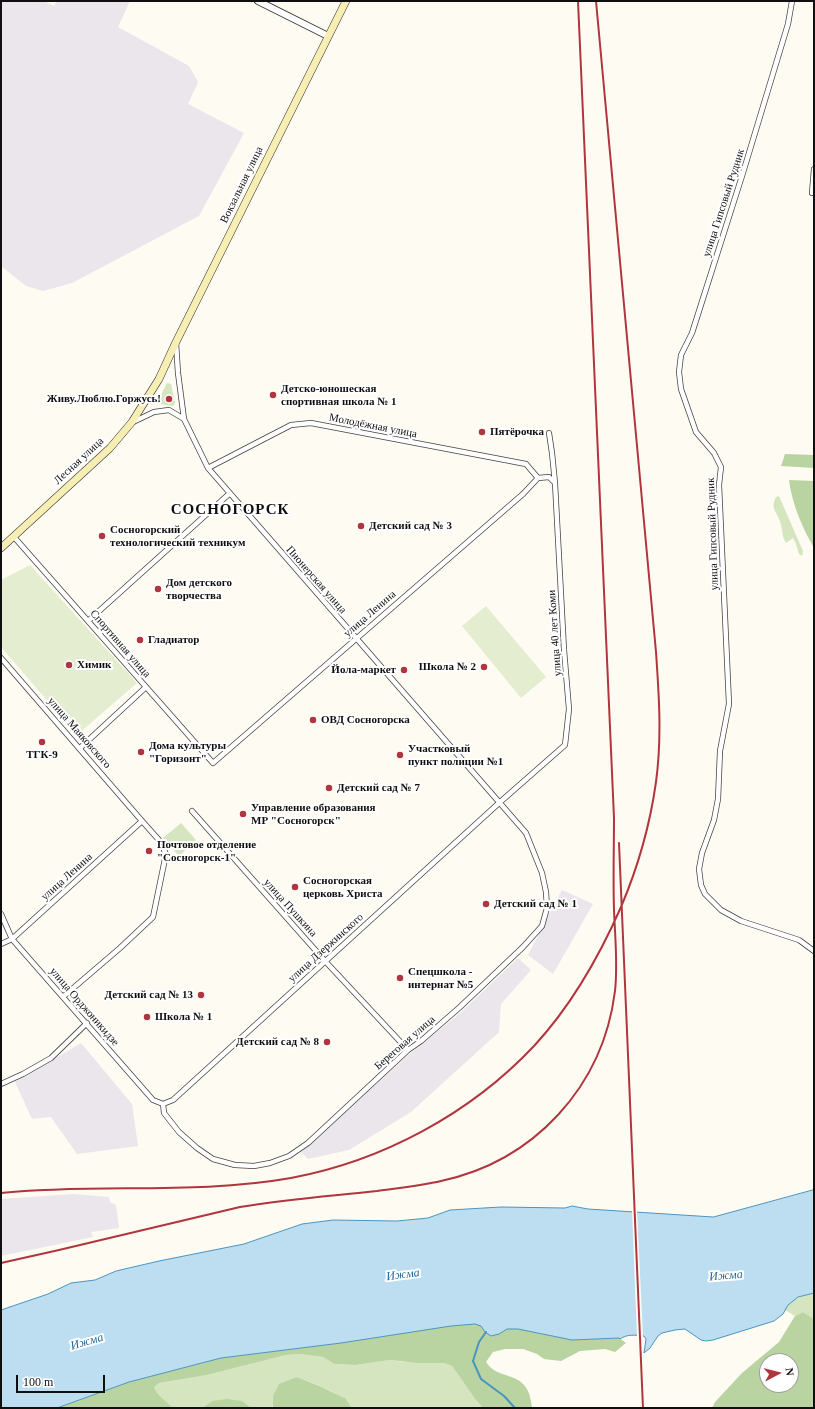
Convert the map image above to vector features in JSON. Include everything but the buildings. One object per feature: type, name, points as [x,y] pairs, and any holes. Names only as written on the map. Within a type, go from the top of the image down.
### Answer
[{"type":"main road","name":"Вокзальная улица","points":[[159,379],[346,1]]},
{"type":"main road","name":"Лесная улица","points":[[1,548],[110,448],[132,422],[159,379]]},
{"type":"street","points":[[258,1],[328,36]]},
{"type":"street","name":"улица Гипсовый Рудник","points":[[792,1],[786,32],[692,333],[681,355],[679,372],[681,389],[696,432],[714,453],[721,467],[720,485],[729,704],[720,750],[718,799],[714,820],[702,853],[699,869],[701,885],[705,894],[722,910],[741,921],[799,940],[814,950]]},
{"type":"street","points":[[812,193],[814,169]]},
{"type":"street","name":"Пионерская улица","points":[[176,342],[184,419],[208,468],[499,803]]},
{"type":"street","points":[[132,422],[154,412],[168,410],[184,419]]},
{"type":"street","name":"Молодёжная улица","points":[[208,468],[291,426],[311,423],[526,464],[538,478]]},
{"type":"street","name":"улица 40 лет Коми","points":[[499,803],[565,745],[569,709],[564,650],[555,483],[548,432]]},
{"type":"street","points":[[538,478],[549,477],[555,483]]},
{"type":"street","name":"улица Ленина","points":[[213,762],[523,494],[538,478]]},
{"type":"street","points":[[88,621],[229,494]]},
{"type":"street","name":"Спортивная улица","points":[[14,537],[213,762]]},
{"type":"street","name":"улица Маяковского","points":[[1,658],[159,840],[166,854],[153,917],[120,948],[64,996]]},
{"type":"street","points":[[80,748],[146,688]]},
{"type":"street","name":"улица Дзержинского","points":[[163,1104],[172,1100],[499,803]]},
{"type":"street","name":"Береговая улица","points":[[163,1104],[164,1113],[179,1132],[197,1148],[213,1159],[235,1165],[254,1166],[270,1164],[289,1156],[308,1143],[408,1050],[421,1041],[460,1007],[523,947],[542,926],[547,908],[546,892],[542,873],[526,833],[499,803]]},
{"type":"street","name":"улица Пушкина","points":[[192,811],[325,961],[408,1050]]},
{"type":"street","name":"улица Ленина","points":[[1,944],[12,938],[142,821]]},
{"type":"street","name":"улица Орджоникидзе","points":[[1,914],[12,938],[153,1100],[163,1104]]},
{"type":"street","points":[[1,1084],[51,1058],[87,1023]]},
{"type":"shaded area","points":[[1,1],[44,1],[54,6],[57,1],[130,1],[118,27],[189,66],[198,82],[188,104],[244,133],[199,216],[72,283],[43,291],[26,286],[1,266]]},
{"type":"shaded area","points":[[562,890],[593,904],[553,974],[528,955]]},
{"type":"shaded area","points":[[518,958],[531,970],[501,1004],[499,1032],[411,1112],[349,1150],[308,1159],[301,1152],[406,1057],[459,1014]]},
{"type":"shaded area","points":[[81,1043],[132,1104],[138,1146],[77,1154],[51,1117],[32,1119],[15,1082]]},
{"type":"shaded area","points":[[74,1194],[109,1197],[110,1202],[116,1205],[119,1228],[91,1232],[93,1237],[1,1256],[1,1199]]},
{"type":"green space","points":[[167,383],[171,384],[175,403],[173,406],[160,404],[159,399]]},
{"type":"green space","points":[[785,454],[814,455],[814,468],[781,466]]},
{"type":"green space","points":[[789,480],[814,481],[814,548],[798,515],[792,498]]},
{"type":"green space","points":[[779,496],[803,551],[802,556],[799,554],[793,538],[786,543],[783,537],[780,521],[774,507],[774,501],[776,497]]},
{"type":"green space","name":"Химик","points":[[30,565],[137,683],[77,735],[1,647],[1,580]]},
{"type":"green space","points":[[486,606],[546,677],[521,698],[462,626]]},
{"type":"green space","points":[[181,823],[196,840],[179,856],[163,838]]},
{"type":"green space","points":[[814,1293],[814,1319],[803,1312],[795,1316],[785,1310],[794,1300]]},
{"type":"green space","points":[[803,1312],[814,1319],[814,1408],[712,1408],[715,1402],[742,1373],[759,1359],[759,1393],[799,1393],[799,1353],[766,1353],[779,1342],[795,1316]]},
{"type":"green space","points":[[475,1324],[481,1326],[485,1332],[499,1334],[507,1329],[518,1329],[572,1340],[619,1338],[626,1343],[615,1352],[605,1349],[580,1351],[561,1361],[544,1359],[537,1354],[523,1349],[505,1349],[493,1352],[486,1362],[498,1372],[520,1381],[525,1386],[530,1395],[532,1408],[483,1408],[452,1366],[444,1363],[417,1363],[390,1360],[355,1365],[334,1364],[323,1357],[300,1354],[286,1355],[207,1375],[159,1383],[154,1387],[156,1391],[172,1408],[57,1408],[129,1382],[221,1358],[341,1343],[451,1326]]},
{"type":"green space","points":[[300,1354],[323,1357],[334,1364],[355,1365],[390,1360],[404,1362],[444,1363],[452,1366],[483,1408],[350,1408],[351,1407],[346,1402],[334,1393],[297,1377],[272,1407],[273,1408],[250,1408],[212,1401],[202,1408],[172,1408],[157,1394],[153,1387],[159,1383],[207,1375],[286,1355]]},
{"type":"green space","points":[[297,1377],[346,1399],[351,1407],[273,1408],[273,1396],[279,1384]]},
{"type":"green space","points":[[227,1399],[242,1401],[250,1407],[202,1408],[212,1401]]},
{"type":"water","name":"Ижма","points":[[814,1190],[814,1293],[798,1297],[788,1305],[783,1314],[774,1321],[713,1340],[701,1340],[685,1329],[675,1330],[662,1333],[644,1353],[646,1339],[644,1336],[634,1335],[620,1339],[572,1340],[518,1329],[507,1329],[499,1334],[491,1336],[485,1332],[481,1326],[475,1324],[451,1326],[341,1343],[221,1358],[129,1382],[57,1408],[1,1408],[1,1310],[48,1294],[71,1283],[95,1280],[116,1271],[244,1244],[302,1224],[333,1220],[397,1221],[428,1218],[450,1210],[501,1207],[565,1208],[572,1206],[588,1209],[713,1217]]},
{"type":"pier","points":[[632,1210],[637,1210],[643,1337],[637,1337]]},
{"type":"waterway","points":[[486,1332],[479,1342],[473,1361],[481,1379],[504,1396],[515,1408]]},
{"type":"railway","points":[[1,1263],[240,1207],[417,1186],[475,1171],[506,1156],[534,1137],[558,1114],[579,1088],[596,1058],[608,1026],[616,981],[614,818],[578,1]]},
{"type":"railway","points":[[1,1193],[73,1189],[182,1188],[255,1183],[291,1178],[325,1170],[358,1160],[391,1147],[423,1131],[482,1093],[534,1046],[572,998],[594,962],[612,926],[627,892],[647,830],[658,766],[659,717],[656,652],[596,1]]},
{"type":"railway","points":[[619,843],[643,1408]]},
{"type":"place","name":"Детско-юношеская спортивная школа № 1","points":[[273,395]]},
{"type":"place","name":"Живу.Люблю.Горжусь!","points":[[169,399]]},
{"type":"place","name":"Пятёрочка","points":[[482,432]]},
{"type":"place","name":"Детский сад № 3","points":[[361,526]]},
{"type":"place","name":"Сосногорский технологический техникум","points":[[102,536]]},
{"type":"place","name":"Дом детского творчества","points":[[158,589]]},
{"type":"place","name":"Гладиатор","points":[[140,640]]},
{"type":"place","name":"Химик","points":[[69,665]]},
{"type":"place","name":"Школа № 2","points":[[484,667]]},
{"type":"place","name":"Йола-маркет","points":[[404,670]]},
{"type":"place","name":"ОВД Сосногорска","points":[[313,720]]},
{"type":"place","name":"ТГК-9","points":[[42,742]]},
{"type":"place","name":"Дома культуры \"Горизонт\"","points":[[141,752]]},
{"type":"place","name":"Участковый пункт полиции №1","points":[[400,755]]},
{"type":"place","name":"Детский сад № 7","points":[[329,788]]},
{"type":"place","name":"Управление образования МР \"Сосногорск\"","points":[[243,814]]},
{"type":"place","name":"Почтовое отделение \"Сосногорск-1\"","points":[[149,851]]},
{"type":"place","name":"Сосногорская церковь Христа","points":[[295,887]]},
{"type":"place","name":"Детский сад № 1","points":[[486,904]]},
{"type":"place","name":"Спецшкола - интернат №5","points":[[400,978]]},
{"type":"place","name":"Детский сад № 13","points":[[201,995]]},
{"type":"place","name":"Школа № 1","points":[[147,1017]]},
{"type":"place","name":"Детский сад № 8","points":[[327,1042]]},
{"type":"district","name":"СОСНОГОРСК","points":[[230,510]]}]
